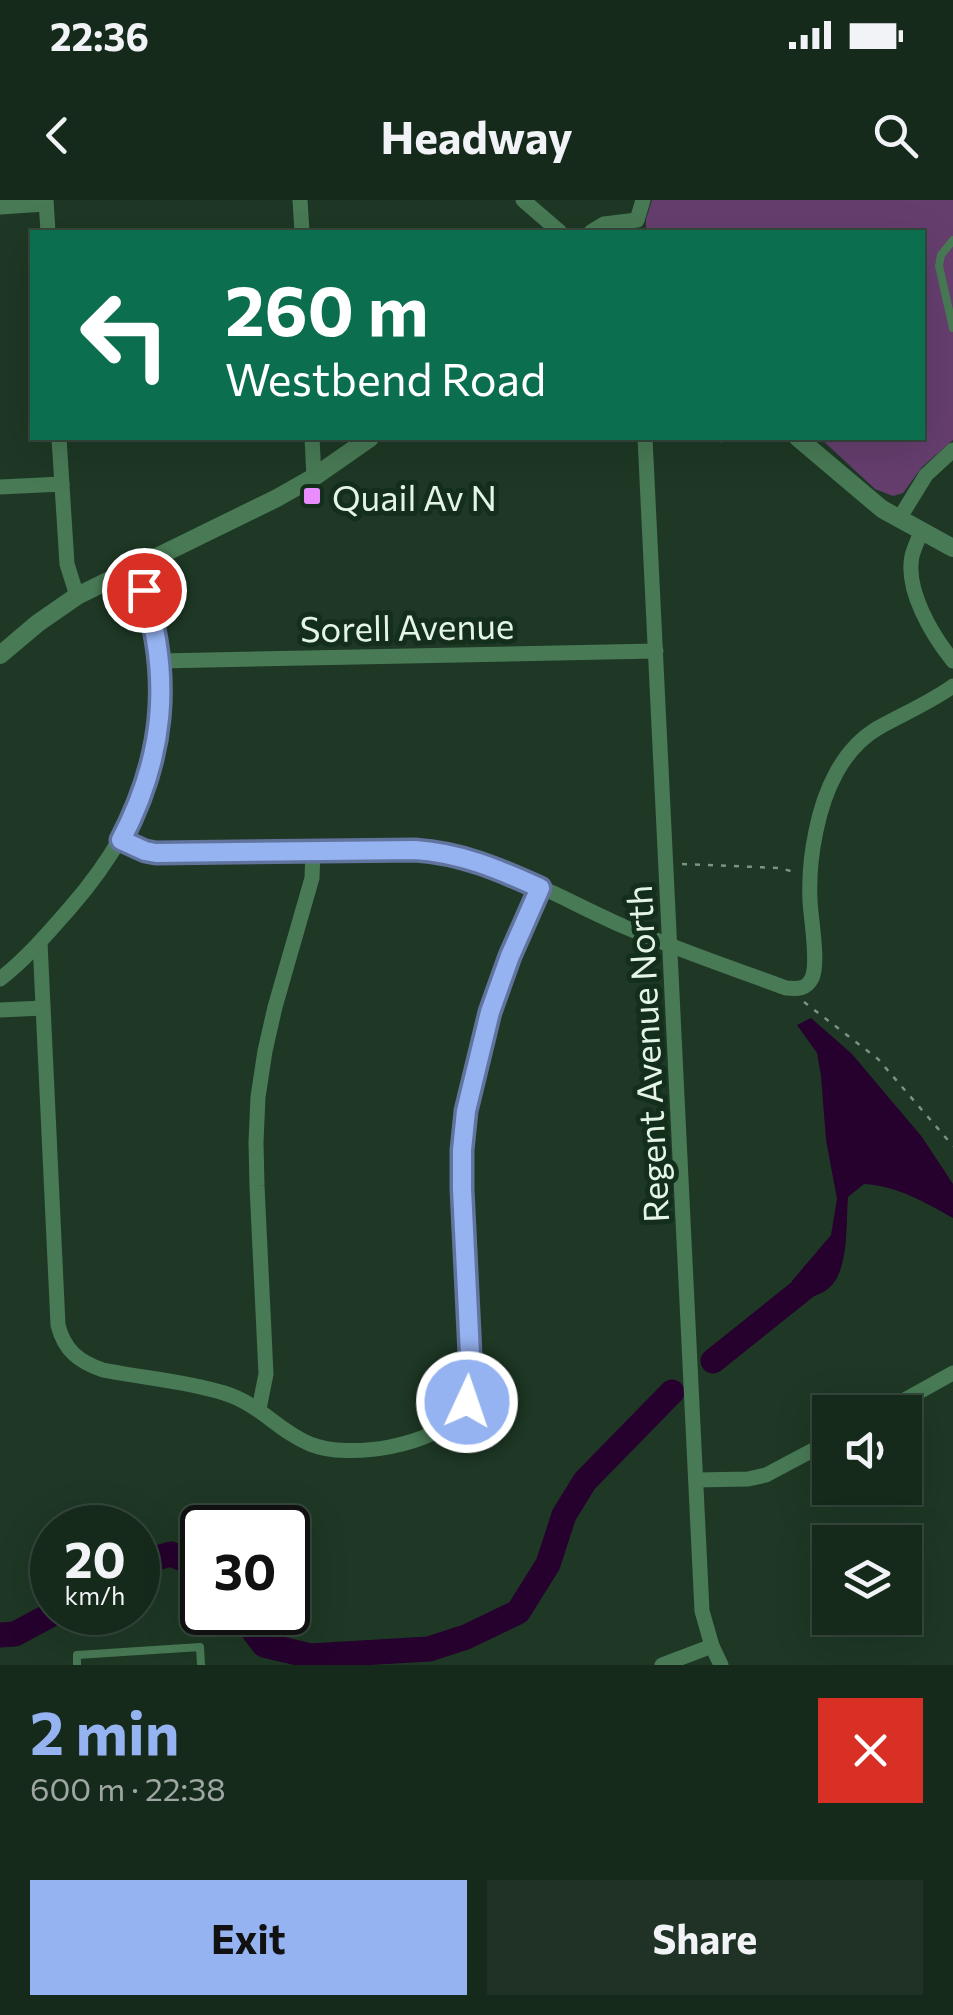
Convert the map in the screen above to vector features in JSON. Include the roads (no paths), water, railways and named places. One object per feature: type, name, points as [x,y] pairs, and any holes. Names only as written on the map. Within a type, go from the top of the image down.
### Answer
[{"type":"street","points":[[300,200],[302,230]]},
{"type":"street","points":[[524,200],[558,230]]},
{"type":"street","points":[[594,230],[604,224],[637,226],[643,200]]},
{"type":"street","points":[[0,207],[46,202],[48,230]]},
{"type":"street","points":[[59,440],[68,564],[77,596]]},
{"type":"street","points":[[312,440],[314,477]]},
{"type":"street","points":[[0,655],[77,596],[278,498],[367,440]]},
{"type":"street","name":"Regent Avenue North","points":[[645,440],[702,1611],[721,1665]]},
{"type":"street","points":[[800,440],[855,488],[899,519],[953,548]]},
{"type":"street","points":[[899,519],[926,475],[953,450]]},
{"type":"street","points":[[0,488],[62,484]]},
{"type":"street","points":[[921,532],[912,560],[913,581],[925,621],[953,660]]},
{"type":"street","points":[[0,978],[40,942],[92,884],[121,840],[144,792],[154,759],[160,715],[160,661],[148,603],[134,566]]},
{"type":"street","name":"Sorell Avenue","points":[[160,661],[656,651]]},
{"type":"street","points":[[121,840],[156,853],[441,852],[492,866],[628,928],[786,988],[799,989],[807,986],[814,974],[810,898],[816,829],[840,766],[874,730],[922,707],[953,686]]},
{"type":"street","points":[[259,1409],[266,1374],[257,1186],[258,1096],[275,1008],[312,878],[313,852]]},
{"type":"street","points":[[40,942],[58,1324],[67,1348],[87,1365],[229,1394],[259,1409],[301,1440],[345,1451],[418,1440],[439,1432],[459,1415],[467,1402],[471,1375],[462,1169],[466,1111],[490,1012],[540,888]]},
{"type":"street","points":[[0,1010],[43,1008]]},
{"type":"street","points":[[914,1395],[953,1373]]},
{"type":"street","points":[[696,1480],[766,1475],[812,1451]]},
{"type":"street","points":[[662,1665],[712,1646]]},
{"type":"lane","points":[[953,240],[941,255],[940,266],[953,328]]},
{"type":"lane","points":[[77,1665],[77,1655],[200,1647],[202,1665]]},
{"type":"waterway","points":[[713,1361],[808,1285],[815,1273]]},
{"type":"waterway","points":[[256,1635],[264,1645],[310,1656],[429,1649],[466,1637],[518,1612],[548,1564],[564,1515],[585,1481],[672,1392]]},
{"type":"waterway","points":[[160,1557],[171,1554],[180,1558]]},
{"type":"waterway","points":[[0,1635],[15,1634],[30,1626]]},
{"type":"place","name":"Quail Av N","points":[[312,496]]}]
